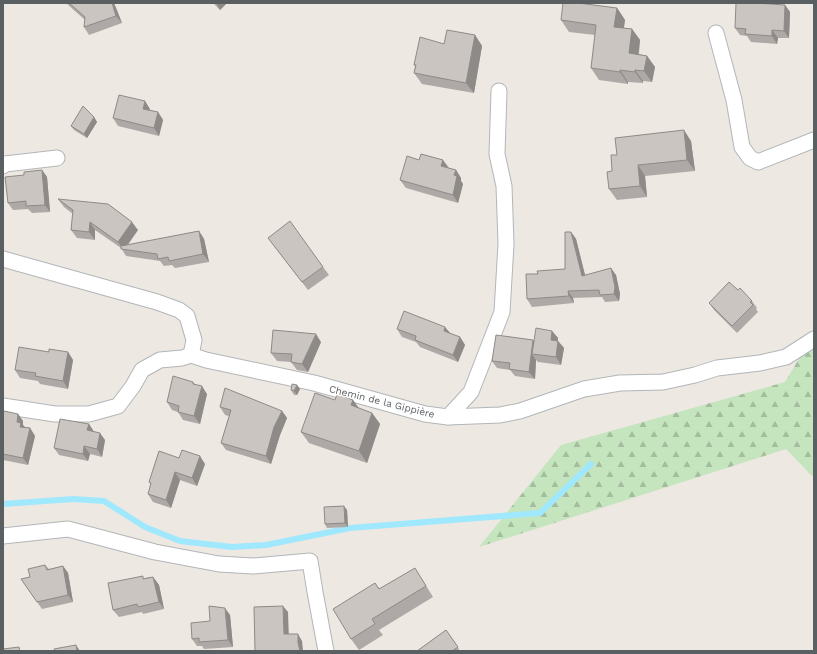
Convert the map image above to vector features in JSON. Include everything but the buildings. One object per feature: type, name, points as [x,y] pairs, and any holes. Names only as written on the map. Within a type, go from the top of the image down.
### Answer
[{"type":"street","points":[[716,33],[734,100],[742,147],[750,158],[758,162],[814,140]]},
{"type":"street","name":"Chemin de la Gippière","points":[[3,406],[55,414],[89,414],[118,406],[133,386],[142,370],[160,360],[182,358],[191,355],[206,360],[314,384],[425,414],[448,417],[470,392],[502,312],[506,244],[504,186],[497,154],[499,91]]},
{"type":"street","points":[[3,166],[5,164],[57,158]]},
{"type":"street","points":[[3,259],[157,302],[179,310],[187,316],[194,340],[191,355]]},
{"type":"street","points":[[448,417],[500,415],[520,411],[584,389],[620,383],[663,382],[695,375],[717,368],[760,363],[786,357],[814,339]]},
{"type":"street","points":[[3,536],[68,529],[156,552],[219,564],[253,566],[310,561],[326,651]]},
{"type":"green space","points":[[814,334],[814,478],[786,449],[479,547],[561,445],[785,382]]},
{"type":"waterway","points":[[3,504],[73,499],[104,501],[145,527],[180,541],[232,547],[266,545],[350,528],[540,513],[591,464]]}]
